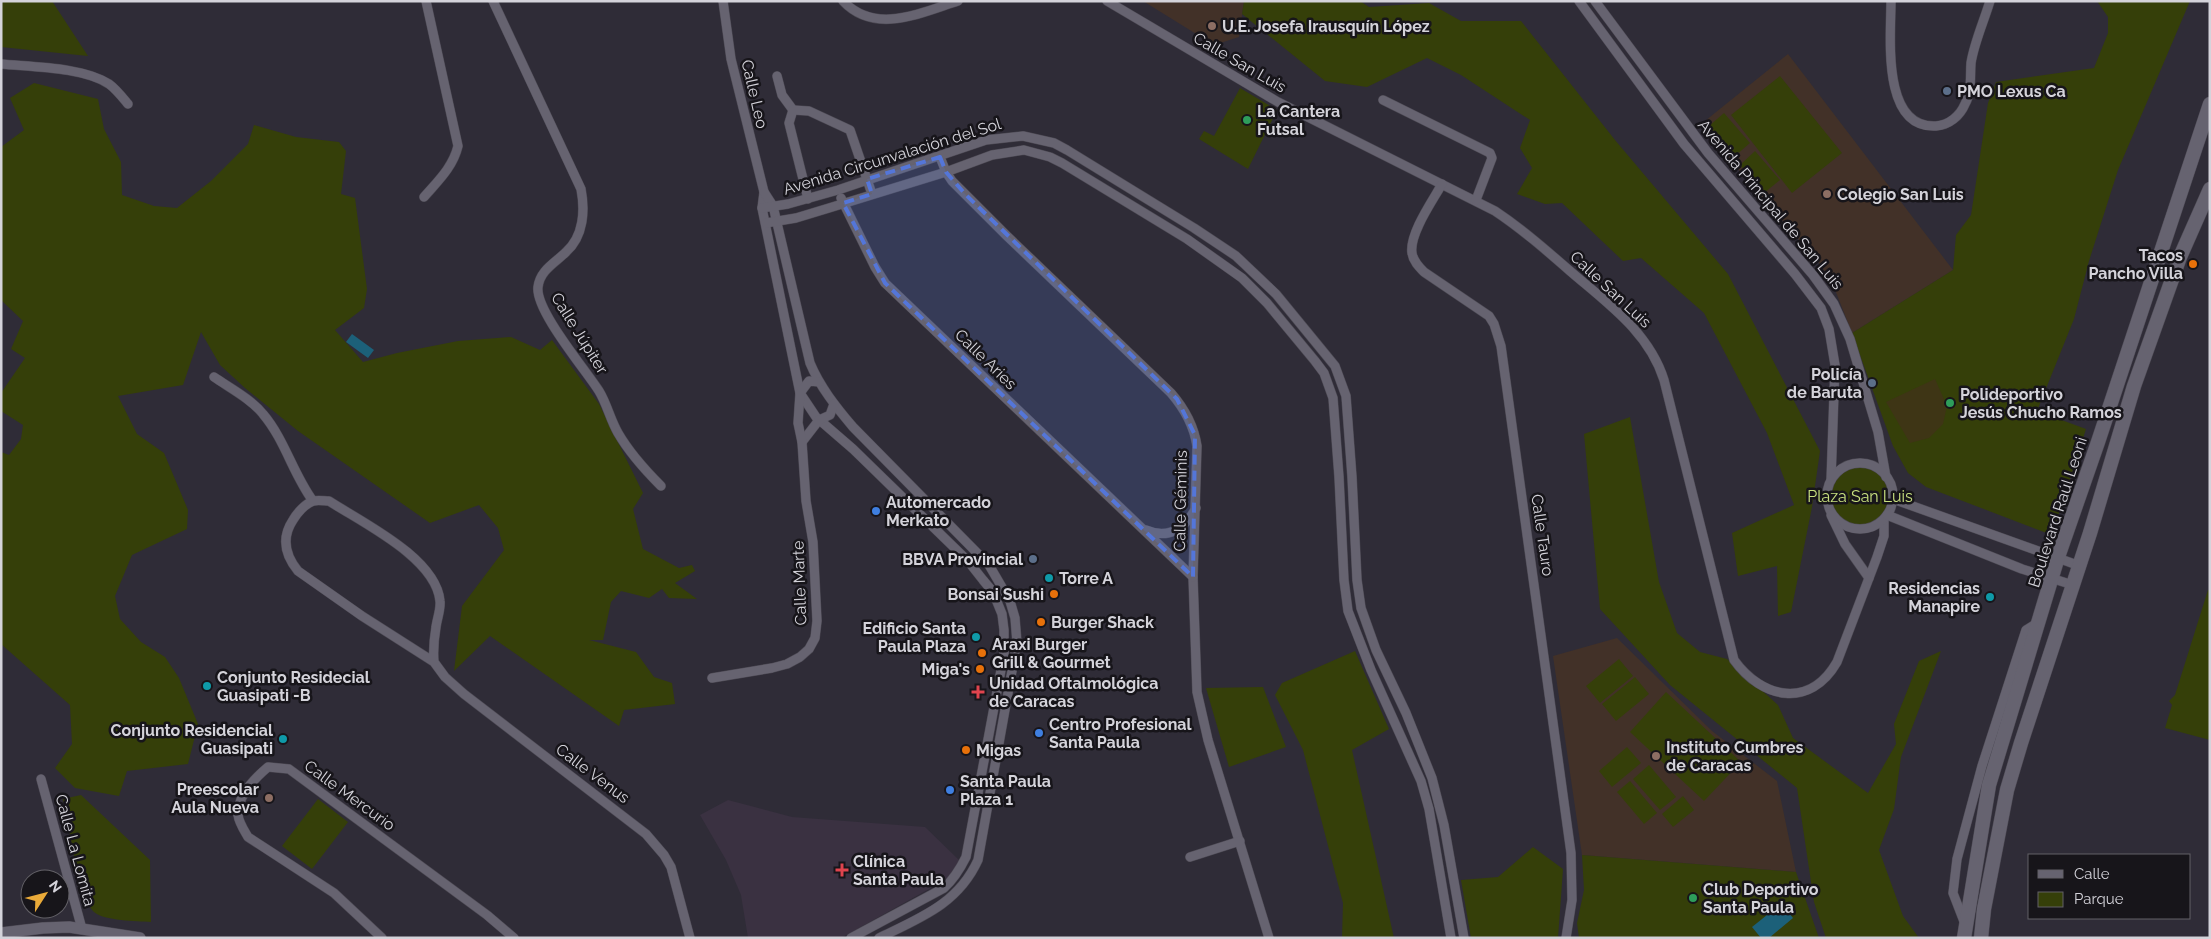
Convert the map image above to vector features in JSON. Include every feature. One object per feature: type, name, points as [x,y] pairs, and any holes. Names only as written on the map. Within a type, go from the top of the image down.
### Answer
[{"type":"main road","name":"Boulevard Raúl Leoni","points":[[1965,932],[1989,785],[2058,557],[2210,104]]},
{"type":"main road","points":[[1981,938],[1984,909],[2007,790],[2116,452],[2134,386],[2180,257],[2210,189]]},
{"type":"street","points":[[424,197],[450,166],[455,158],[458,146],[426,1]]},
{"type":"street","name":"Calle Júpiter","points":[[493,1],[581,189],[584,205],[583,217],[576,239],[568,251],[546,268],[538,287],[539,298],[548,317],[600,392],[618,433],[641,465],[661,486]]},
{"type":"street","name":"Calle Leo","points":[[723,1],[732,59],[764,192],[773,206]]},
{"type":"street","points":[[843,1],[859,14],[871,20],[899,18],[958,1]]},
{"type":"street","name":"Calle San Luis","points":[[1107,1],[1278,102],[1476,200],[1520,227],[1632,325],[1655,356],[1664,380],[1734,660],[1749,678],[1767,690],[1788,693],[1797,692],[1814,687],[1830,674],[1837,662],[1884,536],[1886,517]]},
{"type":"street","name":"Avenida Principal de San Luis","points":[[1579,1],[1684,144],[1795,274],[1821,308],[1829,329],[1835,365],[1831,480]]},
{"type":"street","name":"Avenida Principal de San Luis","points":[[1595,1],[1708,153],[1813,275],[1834,304],[1850,339],[1878,432],[1886,477]]},
{"type":"street","points":[[1891,1],[1892,80],[1896,95],[1906,111],[1914,119],[1920,123],[1938,126],[1954,119],[1966,103],[1972,62],[1990,1]]},
{"type":"street","points":[[1,64],[47,68],[95,78],[110,84],[128,104]]},
{"type":"street","points":[[777,76],[782,95],[794,110],[809,111],[850,130],[872,194]]},
{"type":"street","points":[[1383,100],[1490,153],[1492,158],[1476,200]]},
{"type":"street","points":[[794,110],[789,123],[808,199]]},
{"type":"street","name":"Avenida Circunvalación del Sol","points":[[879,938],[950,899],[966,883],[978,860],[1016,655],[1017,628],[1007,592],[989,565],[853,427],[819,382],[810,363],[771,222],[762,208],[808,199],[940,157],[986,140],[1009,136],[1038,138],[1067,150],[1171,213],[1236,256],[1261,278],[1325,352],[1334,366],[1346,396],[1357,580],[1361,608],[1376,650],[1406,713],[1432,778],[1444,826],[1464,938]]},
{"type":"street","name":"Avenida Circunvalación del Sol","points":[[771,222],[796,218],[829,208],[946,172],[992,155],[1013,151],[1037,152],[1062,163],[1164,225],[1229,268],[1253,288],[1315,361],[1330,387],[1333,398],[1339,468],[1344,580],[1348,610],[1371,670],[1421,780],[1429,810],[1451,938]]},
{"type":"street","name":"Calle Géminis","points":[[940,157],[946,172],[1007,236],[1177,399],[1196,435],[1197,505],[1193,578],[1197,692],[1208,740],[1269,938]]},
{"type":"street","name":"Calle Tauro","points":[[1442,184],[1414,236],[1411,252],[1418,266],[1424,272],[1489,316],[1494,324],[1500,346],[1569,832],[1572,900],[1566,938]]},
{"type":"street","name":"Calle Aries","points":[[838,190],[842,203],[885,283],[1193,578]]},
{"type":"street","name":"Calle Leo","points":[[762,208],[764,192]]},
{"type":"street","points":[[824,194],[830,200],[829,208]]},
{"type":"street","points":[[788,204],[789,210],[796,218]]},
{"type":"street","name":"Avenida Circunvalación del Sol","points":[[773,206],[771,222],[800,393],[820,420],[968,561],[993,592],[1002,614],[1004,630],[1004,654],[966,857],[962,866],[951,882],[934,894],[851,938]]},
{"type":"street","points":[[1164,225],[1171,213]]},
{"type":"street","points":[[214,377],[262,412],[274,428],[301,484],[314,501],[330,501],[413,556],[428,570],[434,580],[440,602],[434,643],[434,662]]},
{"type":"street","points":[[800,393],[808,381],[819,382]]},
{"type":"street","name":"Calle Marte","points":[[712,678],[787,664],[800,657],[809,649],[815,638],[817,621],[813,542],[806,501],[802,442],[798,422],[800,393]]},
{"type":"street","points":[[802,442],[820,420],[830,416],[834,404]]},
{"type":"street","points":[[1830,510],[1843,524],[1855,529],[1868,528],[1886,517],[1893,498],[1892,487],[1886,477],[1875,467],[1862,463],[1841,469],[1831,480],[1827,495],[1830,510],[1835,526],[1869,578]]},
{"type":"street","points":[[1893,498],[2080,566]]},
{"type":"street","name":"Calle Venus","points":[[314,501],[297,513],[286,532],[287,553],[294,567],[362,616],[434,662],[446,677],[464,694],[632,822],[656,845],[670,867],[690,938]]},
{"type":"street","points":[[1142,528],[1159,534],[1173,533],[1188,520],[1197,505]]},
{"type":"street","points":[[1886,517],[2022,569],[2073,585]]},
{"type":"street","name":"Calle Mercurio","points":[[382,938],[334,893],[248,837],[238,814],[240,805],[252,782],[268,767],[289,769],[487,915],[514,938]]},
{"type":"street","name":"Calle La Lomita","points":[[41,779],[82,929]]},
{"type":"street","points":[[1190,857],[1240,841]]},
{"type":"street","points":[[1,933],[43,928],[82,929],[140,938]]},
{"type":"highlighted area","points":[[940,157],[946,172],[965,194],[1177,399],[1195,435],[1193,577],[885,283],[843,203],[872,194],[867,179]]},
{"type":"shaded area","name":"U.E. Josefa Irausquín López","points":[[1143,1],[1244,1],[1239,37],[1214,45]]},
{"type":"shaded area","name":"Colegio San Luis","points":[[1788,54],[1953,270],[1852,333],[1832,282],[1819,263],[1700,125]]},
{"type":"shaded area","name":"Instituto Cumbres de Caracas","points":[[1617,638],[1712,731],[1777,781],[1796,872],[1582,855],[1553,656]]},
{"type":"shaded area","name":"Clínica Santa Paula","points":[[728,800],[792,817],[925,827],[960,861],[947,879],[841,938],[748,938],[741,895],[726,860],[700,815]]},
{"type":"green space","points":[[3,1],[52,1],[88,56],[1,47],[1,7]]},
{"type":"green space","points":[[1244,1],[1360,1],[1369,7],[1429,3],[1461,21],[1521,21],[1615,140],[1728,274],[1820,451],[1812,507],[1791,612],[1778,616],[1777,566],[1738,576],[1732,533],[1794,505],[1767,433],[1704,313],[1641,258],[1623,261],[1562,203],[1545,204],[1517,194],[1532,168],[1520,148],[1530,120],[1461,75],[1427,58],[1367,87],[1325,81],[1242,14]]},
{"type":"green space","points":[[2097,1],[2190,1],[2118,170],[2089,261],[2074,319],[2037,411],[2086,429],[2052,535],[1926,487],[1908,473],[1893,446],[1852,333],[1953,270],[1956,235],[1971,215],[1988,103],[1996,82],[2094,68],[2108,33],[2108,17]]},
{"type":"green space","points":[[1780,76],[1842,153],[1792,193],[1731,115]]},
{"type":"green space","points":[[34,83],[98,99],[104,129],[121,162],[122,195],[154,206],[177,208],[211,181],[248,144],[254,125],[296,137],[339,142],[346,151],[341,194],[355,198],[367,289],[364,308],[335,330],[363,362],[458,341],[511,337],[540,350],[552,340],[599,404],[643,493],[633,509],[643,549],[679,568],[692,565],[695,571],[675,583],[697,599],[669,598],[662,589],[649,598],[621,591],[611,602],[603,640],[589,640],[636,652],[654,677],[672,683],[675,704],[624,710],[619,726],[490,636],[454,671],[462,606],[504,550],[498,528],[479,505],[430,523],[298,431],[245,388],[220,365],[201,332],[183,385],[118,396],[137,434],[164,453],[188,510],[187,529],[132,555],[115,596],[120,619],[141,642],[165,657],[179,678],[198,724],[188,764],[127,771],[119,796],[75,788],[55,768],[72,744],[70,705],[1,644],[1,452],[9,455],[21,439],[23,425],[1,411],[1,393],[25,358],[11,349],[23,321],[1,300],[1,147],[24,130],[10,98]]},
{"type":"green space","name":"La Cantera Futsal","points":[[1240,88],[1277,110],[1248,169],[1199,139],[1204,131],[1214,136]]},
{"type":"green space","points":[[1724,113],[1750,143],[1735,156],[1709,126]]},
{"type":"green space","points":[[1755,151],[1780,180],[1764,193],[1740,165]]},
{"type":"green space","points":[[1630,417],[1659,582],[1677,633],[1700,652],[1727,659],[1778,705],[1793,738],[1868,793],[1896,744],[1894,724],[1919,661],[1941,651],[1901,757],[1894,809],[1879,850],[1903,916],[1919,938],[1826,938],[1814,902],[1797,788],[1670,685],[1600,609],[1584,434]]},
{"type":"green space","name":"Plaza San Luis","points":[[1860,463],[1873,466],[1883,473],[1890,483],[1893,496],[1890,509],[1883,519],[1873,526],[1860,529],[1847,526],[1837,519],[1830,509],[1827,496],[1830,483],[1837,473],[1847,466]]},
{"type":"green space","points":[[2208,590],[2210,590],[2210,740],[2165,728],[2172,705],[2169,701],[2175,695]]},
{"type":"green space","points":[[1355,651],[1389,729],[1352,750],[1394,938],[1342,938],[1343,903],[1303,750],[1275,695],[1282,683]]},
{"type":"green space","points":[[1619,659],[1633,676],[1600,703],[1586,686]]},
{"type":"green space","points":[[1635,677],[1649,694],[1616,721],[1602,704]]},
{"type":"green space","points":[[1263,687],[1286,747],[1229,767],[1206,688]]},
{"type":"green space","points":[[1666,692],[1741,762],[1704,801],[1630,732]]},
{"type":"green space","points":[[1627,747],[1641,763],[1612,787],[1599,771]]},
{"type":"green space","points":[[1649,765],[1676,797],[1660,810],[1633,779]]},
{"type":"green space","points":[[1630,781],[1657,813],[1644,824],[1617,792]]},
{"type":"green space","points":[[81,795],[150,860],[151,922],[105,917],[94,912],[88,904],[79,876],[63,799]]},
{"type":"green space","points":[[1683,796],[1694,810],[1673,827],[1662,814]]},
{"type":"green space","points":[[318,799],[348,822],[312,869],[282,846]]},
{"type":"green space","points":[[1533,847],[1563,869],[1558,938],[1471,938],[1461,880],[1498,877]]},
{"type":"green space","name":"Club Deportivo Santa Paula","points":[[1582,855],[1796,872],[1819,938],[1579,938],[1577,923],[1584,890]]},
{"type":"sand","points":[[1935,379],[1947,406],[1943,424],[1929,438],[1910,443],[1886,402]]},
{"type":"water","points":[[352,334],[374,350],[368,358],[346,342]]},
{"type":"water","points":[[1779,901],[1793,918],[1769,938],[1761,938],[1752,927],[1777,907],[1776,903]]},
{"type":"place","name":"U.E. Josefa Irausquín López","points":[[1212,26]]},
{"type":"place","name":"PMO Lexus Ca","points":[[1947,91]]},
{"type":"place","name":"La Cantera Futsal","points":[[1247,120]]},
{"type":"place","name":"Colegio San Luis","points":[[1827,194]]},
{"type":"place","name":"Tacos Pancho Villa","points":[[2193,264]]},
{"type":"place","name":"Policía de Baruta","points":[[1872,383]]},
{"type":"place","name":"Polideportivo Jesús Chucho Ramos","points":[[1950,403]]},
{"type":"place","name":"Automercado Merkato","points":[[876,511]]},
{"type":"place","name":"BBVA Provincial","points":[[1033,559]]},
{"type":"place","name":"Torre A","points":[[1049,578]]},
{"type":"place","name":"Bonsai Sushi","points":[[1054,594]]},
{"type":"place","name":"Residencias Manapire","points":[[1990,597]]},
{"type":"place","name":"Burger Shack","points":[[1041,622]]},
{"type":"place","name":"Edificio Santa Paula Plaza","points":[[976,637]]},
{"type":"place","name":"Araxi Burger Grill & Gourmet","points":[[982,653]]},
{"type":"place","name":"Miga's","points":[[980,669]]},
{"type":"place","name":"Conjunto Residecial Guasipati -B","points":[[207,686]]},
{"type":"place","name":"Unidad Oftalmológica de Caracas","points":[[978,692]]},
{"type":"place","name":"Centro Profesional Santa Paula","points":[[1039,733]]},
{"type":"place","name":"Conjunto Residencial Guasipati","points":[[283,739]]},
{"type":"place","name":"Migas","points":[[966,750]]},
{"type":"place","name":"Instituto Cumbres de Caracas","points":[[1656,756]]},
{"type":"place","name":"Santa Paula Plaza 1","points":[[950,790]]},
{"type":"place","name":"Preescolar Aula Nueva","points":[[269,798]]},
{"type":"place","name":"Clínica Santa Paula","points":[[842,870]]},
{"type":"place","name":"Club Deportivo Santa Paula","points":[[1693,898]]}]
